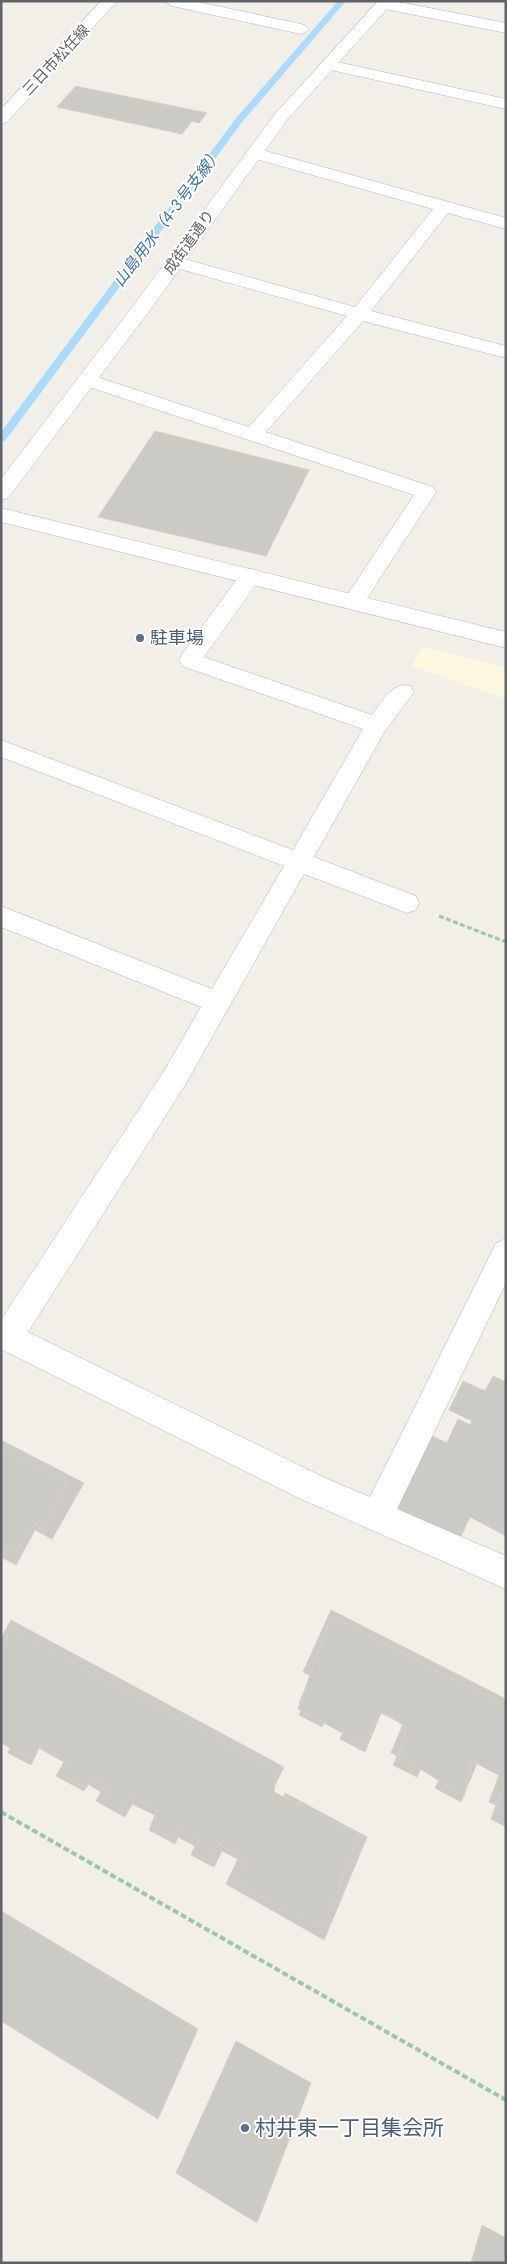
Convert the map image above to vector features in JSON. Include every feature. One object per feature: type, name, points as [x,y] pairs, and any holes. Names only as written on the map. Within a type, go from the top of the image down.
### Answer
[{"type":"street","name":"三日市松任線","points":[[1,119],[110,1]]},
{"type":"street","points":[[172,1],[301,29]]},
{"type":"street","points":[[386,3],[506,28]]},
{"type":"street","name":"成街道通り","points":[[1,493],[175,262],[281,117],[386,3]]},
{"type":"street","points":[[328,65],[506,104]]},
{"type":"street","points":[[254,153],[506,224]]},
{"type":"street","points":[[254,434],[359,314],[444,207]]},
{"type":"street","points":[[175,262],[359,314],[506,352]]},
{"type":"street","points":[[87,380],[426,492],[354,601]]},
{"type":"street","points":[[1,515],[506,640]]},
{"type":"street","points":[[251,576],[190,660],[377,725]]},
{"type":"street","points":[[403,692],[377,725],[174,1079],[4,1335],[314,1489],[506,1573]]},
{"type":"street","points":[[4,754],[408,904]]},
{"type":"street","points":[[1,916],[219,1003]]},
{"type":"street","points":[[377,1516],[506,1252]]},
{"type":"path","points":[[408,904],[506,942]]},
{"type":"path","points":[[1,1812],[506,2100]]},
{"type":"shaded area","points":[[422,646],[506,667],[506,699],[412,666]]},
{"type":"building","points":[[76,86],[207,113],[199,123],[192,121],[182,134],[57,107]]},
{"type":"building","points":[[155,431],[309,470],[266,556],[98,517]]},
{"type":"building","points":[[493,1376],[506,1382],[506,1536],[470,1517],[460,1539],[398,1508],[432,1436],[447,1443],[458,1419],[470,1425],[472,1421],[449,1410],[463,1381],[485,1391]]},
{"type":"building","points":[[1,1440],[84,1483],[52,1539],[35,1530],[16,1565],[1,1557]]},
{"type":"building","points":[[1,1449],[67,1483],[43,1529],[35,1524],[16,1552],[1,1544]]},
{"type":"building","points":[[331,1610],[506,1699],[506,1827],[491,1819],[496,1805],[489,1802],[499,1775],[477,1763],[461,1802],[435,1788],[440,1778],[421,1768],[417,1777],[393,1765],[397,1756],[391,1753],[403,1724],[381,1713],[365,1752],[340,1739],[344,1731],[325,1720],[322,1727],[299,1715],[303,1706],[299,1703],[311,1676],[303,1672]]},
{"type":"building","points":[[331,1616],[506,1707],[506,1779],[472,1761],[464,1796],[399,1756],[406,1727],[380,1710],[365,1745],[298,1709]]},
{"type":"building","points":[[11,1620],[284,1767],[272,1791],[283,1798],[285,1793],[367,1837],[324,1940],[226,1884],[238,1859],[222,1851],[214,1867],[191,1855],[195,1846],[178,1837],[175,1844],[149,1830],[155,1815],[132,1804],[125,1817],[96,1801],[101,1792],[88,1784],[84,1791],[56,1776],[64,1762],[39,1748],[31,1765],[8,1753],[12,1744],[1,1738],[1,1638]]},
{"type":"building","points":[[11,1630],[276,1771],[274,1792],[359,1834],[323,1928],[236,1883],[246,1859],[218,1844],[209,1861],[194,1853],[200,1838],[180,1827],[174,1839],[155,1829],[157,1810],[128,1795],[121,1810],[104,1800],[111,1788],[92,1778],[86,1788],[61,1774],[68,1761],[40,1746],[33,1760],[1,1743],[1,1647]]},
{"type":"building","points":[[506,1780],[506,1817],[495,1812]]},
{"type":"building","points":[[1,1911],[198,2029],[158,2119],[1,2021]]},
{"type":"building","name":"村井東一丁目集会所","points":[[236,2041],[311,2083],[257,2223],[176,2173]]},
{"type":"building","points":[[482,2225],[506,2238],[506,2263],[471,2263]]},
{"type":"waterway","name":"山島用水（4-3号支線）","points":[[1,439],[240,119],[342,1]]},
{"type":"place","name":"駐車場","points":[[140,638]]},
{"type":"place","name":"村井東一丁目集会所","points":[[245,2128]]}]
